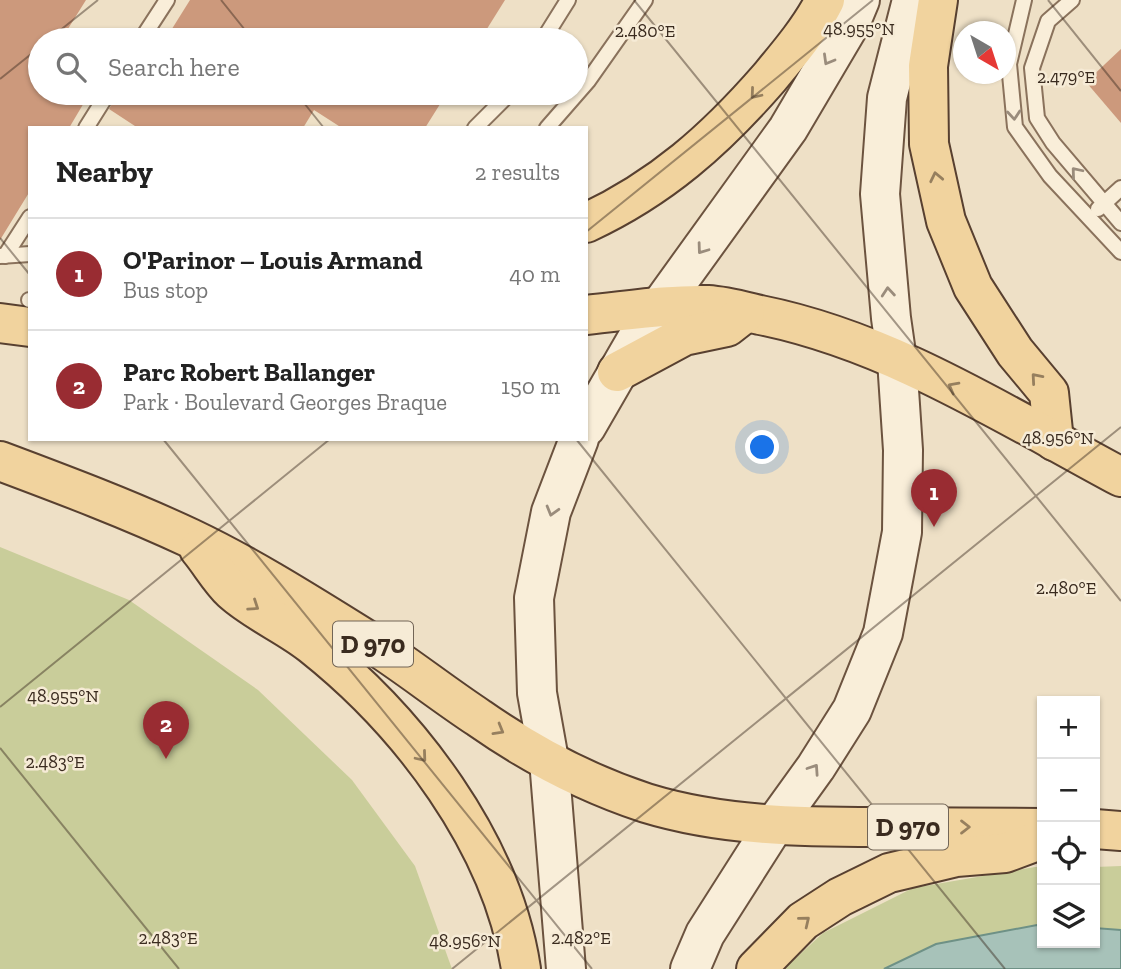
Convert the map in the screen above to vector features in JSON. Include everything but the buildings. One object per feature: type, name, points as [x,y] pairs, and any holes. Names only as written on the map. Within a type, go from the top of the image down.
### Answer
[{"type":"main road","points":[[588,222],[683,165],[737,115],[786,58],[825,0]]},
{"type":"main road","points":[[588,423],[638,337],[788,129],[850,24],[860,0]]},
{"type":"main road","points":[[690,969],[705,933],[852,710],[883,633],[902,532],[903,450],[880,194],[887,98],[912,0]]},
{"type":"main road","points":[[938,0],[928,66],[929,145],[946,221],[973,287],[1015,352],[1049,393],[1054,441]]},
{"type":"main road","points":[[588,315],[662,306],[710,305],[791,321],[843,338],[926,373],[1121,477]]},
{"type":"main road","points":[[617,372],[684,337],[727,327],[747,312]]},
{"type":"main road","points":[[566,969],[549,760],[537,693],[534,598],[551,512],[578,441]]},
{"type":"main road","name":"D 970","points":[[0,461],[101,498],[192,539],[275,583],[370,642],[482,720],[549,760]]},
{"type":"main road","points":[[192,539],[232,591],[310,644],[371,697],[430,766],[464,818],[494,878],[517,943],[521,969]]},
{"type":"main road","points":[[549,760],[597,784],[647,803],[715,818],[775,824]]},
{"type":"main road","name":"D 970","points":[[775,824],[830,827],[1037,828]]},
{"type":"main road","points":[[1100,829],[1121,831]]},
{"type":"main road","points":[[756,969],[803,921],[840,897],[889,873],[956,857],[1005,853],[1037,841]]},
{"type":"lane","points":[[149,28],[167,0]]},
{"type":"lane","points":[[550,28],[568,0]]},
{"type":"lane","points":[[588,80],[645,0]]},
{"type":"lane","points":[[1024,0],[1009,64],[1015,127],[1049,176],[1121,252]]},
{"type":"lane","points":[[1072,0],[1048,21],[1032,68],[1037,118],[1053,143],[1121,223]]},
{"type":"lane","points":[[87,126],[100,105]]},
{"type":"lane","points":[[477,126],[498,105]]},
{"type":"lane","points":[[549,126],[567,105]]},
{"type":"lane","points":[[1089,217],[1121,188]]},
{"type":"lane","points":[[3,256],[28,220]]},
{"type":"lane","points":[[3,256],[28,254]]},
{"type":"green space","points":[[0,547],[129,600],[258,690],[352,780],[415,866],[452,969],[0,969]]},
{"type":"green space","points":[[1121,866],[1121,930],[1100,928],[1100,867]]},
{"type":"green space","points":[[1037,867],[1037,927],[936,944],[884,969],[784,969],[823,933],[913,888]]},
{"type":"water","points":[[1037,925],[1037,948],[1100,948],[1100,928],[1121,930],[1121,969],[884,969],[936,944]]},
{"type":"place","name":"O'Parinor – Louis Armand","points":[[934,527]]},
{"type":"place","name":"Parc Robert Ballanger","points":[[166,759]]}]
